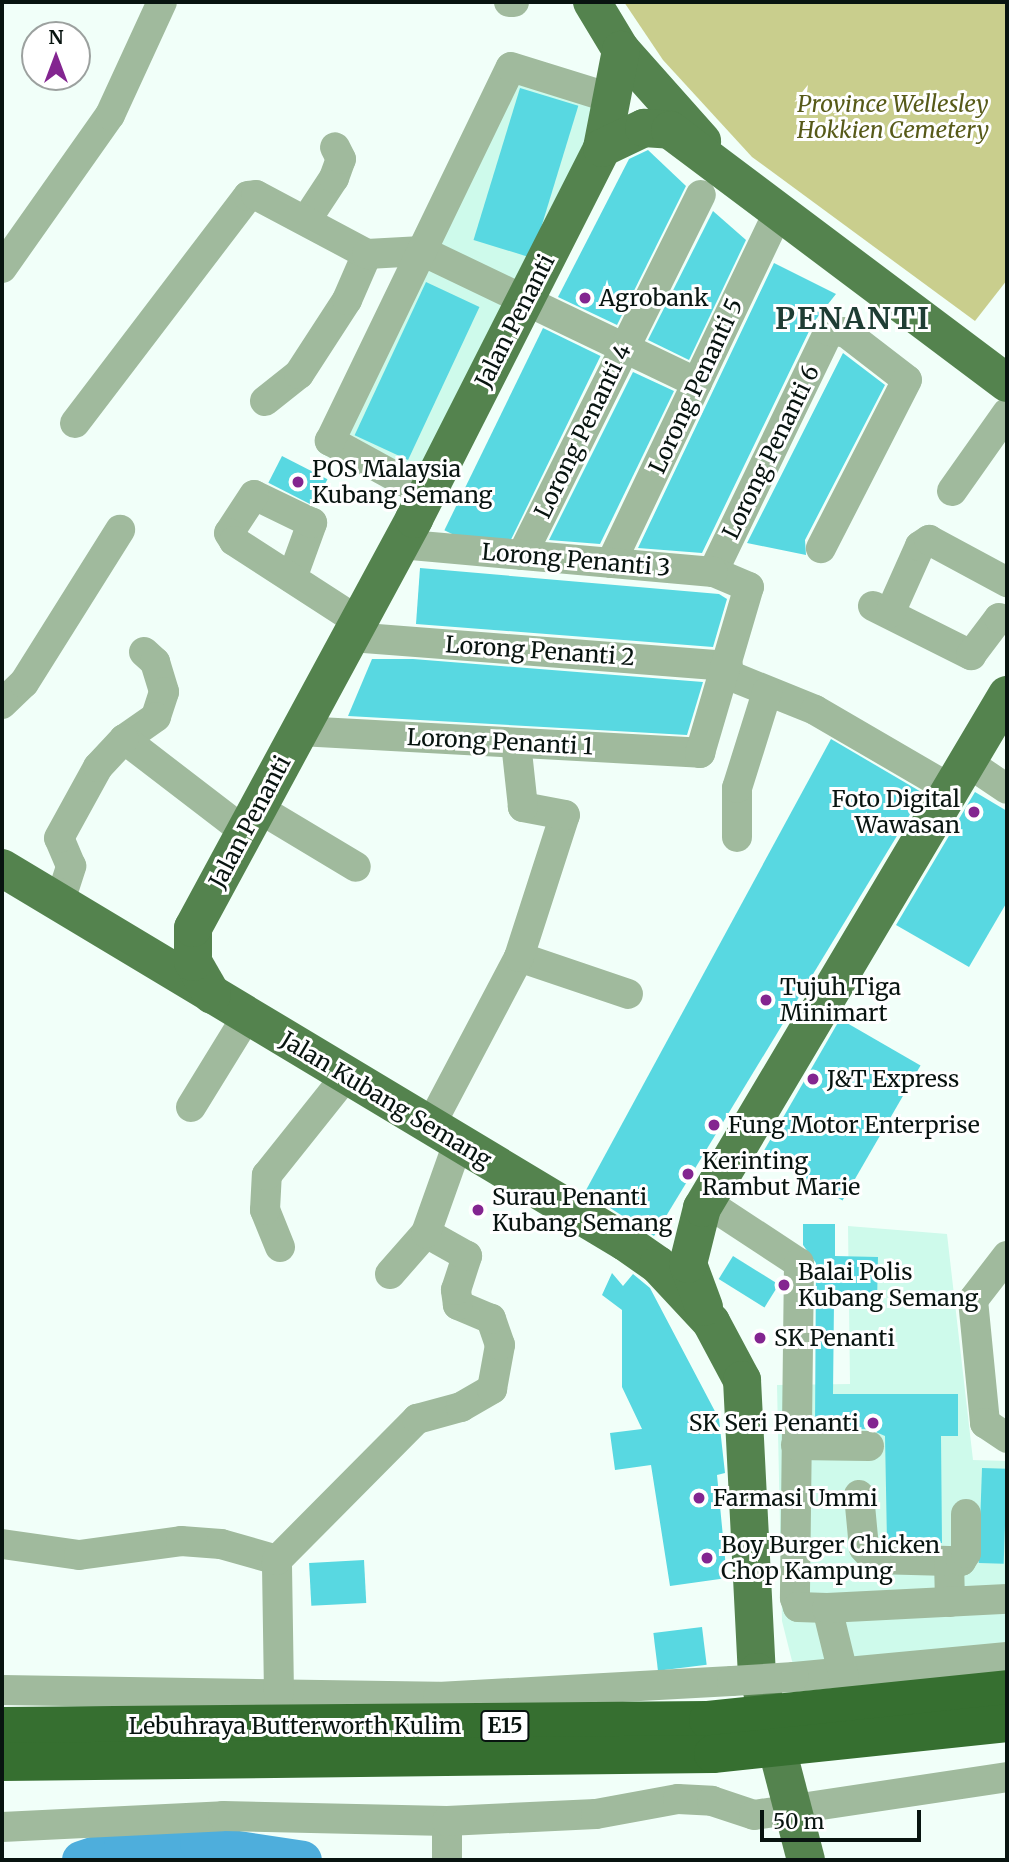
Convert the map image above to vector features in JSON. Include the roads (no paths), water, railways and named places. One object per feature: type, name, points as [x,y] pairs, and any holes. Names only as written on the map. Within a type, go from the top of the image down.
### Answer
[{"type":"highway","name":"Lebuhraya Butterworth Kulim","points":[[2,1726],[708,1720],[1007,1689]]},
{"type":"highway","name":"Lebuhraya Butterworth Kulim","points":[[2,1762],[713,1754],[1007,1723]]},
{"type":"main road","points":[[592,2],[621,50],[722,164]]},
{"type":"main road","name":"Jalan Penanti","points":[[193,928],[427,494],[602,148],[614,99],[621,50]]},
{"type":"main road","points":[[602,148],[644,128],[670,130],[722,164],[1007,383]]},
{"type":"main road","points":[[711,1322],[688,1264],[704,1205],[1007,695]]},
{"type":"main road","name":"Jalan Kubang Semang","points":[[2,868],[625,1242],[658,1265],[711,1322],[742,1380],[749,1422],[757,1672],[792,1818],[806,1860]]},
{"type":"main road","points":[[119,939],[147,945],[193,928],[193,962],[212,995]]},
{"type":"main road","points":[[625,1242],[649,1242],[704,1205]]},
{"type":"street","points":[[2,268],[110,115],[162,2]]},
{"type":"street","points":[[509,2],[514,2]]},
{"type":"street","points":[[427,494],[330,441],[510,66],[614,99]]},
{"type":"street","points":[[307,219],[334,178],[341,159],[335,147]]},
{"type":"street","name":"Lorong Penanti 4","points":[[522,555],[701,195]]},
{"type":"street","points":[[75,424],[248,196],[307,219],[368,254],[422,251],[697,383]]},
{"type":"street","name":"Lorong Penanti 5","points":[[611,563],[780,209]]},
{"type":"street","points":[[265,401],[299,374],[347,300],[368,254]]},
{"type":"street","name":"Lorong Penanti 6","points":[[713,572],[829,331],[845,332],[907,380],[821,548]]},
{"type":"street","points":[[952,491],[1007,413]]},
{"type":"street","points":[[2,704],[24,683],[120,530]]},
{"type":"street","points":[[1005,614],[971,656],[882,610],[920,545],[929,540],[1007,582]]},
{"type":"street","name":"Lorong Penanti 3","points":[[400,544],[713,572],[749,587],[727,670]]},
{"type":"street","points":[[292,578],[355,629]]},
{"type":"street","name":"Lorong Penanti 2","points":[[355,629],[727,670],[767,692],[815,710],[959,775],[1007,789]]},
{"type":"street","points":[[59,904],[72,866],[59,838],[98,767],[124,739],[156,717],[164,692],[155,662],[144,652]]},
{"type":"street","name":"Lorong Penanti 1","points":[[300,731],[700,753],[727,670]]},
{"type":"street","points":[[737,837],[737,788],[767,692]]},
{"type":"street","points":[[124,739],[251,820],[356,866]]},
{"type":"street","points":[[390,1274],[426,1233],[444,1134],[519,957],[565,815],[523,807],[516,743]]},
{"type":"street","points":[[519,957],[628,994]]},
{"type":"street","points":[[191,1107],[247,1016]]},
{"type":"street","points":[[280,1247],[265,1210],[267,1175],[346,1076]]},
{"type":"street","points":[[704,1205],[799,1263],[795,1598],[798,1607],[827,1608],[1007,1599]]},
{"type":"street","points":[[279,1693],[276,1560],[417,1419],[461,1407],[492,1389],[500,1345],[491,1320],[458,1305],[456,1290],[467,1256],[426,1233]]},
{"type":"street","points":[[1007,1256],[973,1300],[985,1423],[1007,1438]]},
{"type":"street","points":[[796,1446],[869,1446]]},
{"type":"street","points":[[859,1495],[864,1548],[874,1559],[961,1561],[966,1553],[966,1514]]},
{"type":"street","points":[[2,1544],[79,1555],[181,1541],[220,1544],[276,1560]]},
{"type":"street","points":[[949,1561],[950,1602]]},
{"type":"street","points":[[753,1599],[795,1598]]},
{"type":"street","points":[[827,1608],[844,1677]]},
{"type":"street","points":[[2,1690],[438,1697],[794,1677],[844,1677],[1007,1657]]},
{"type":"street","points":[[2,1827],[223,1816],[447,1842],[678,1799],[712,1801],[754,1815],[792,1818],[1007,1777]]},
{"type":"waterway","points":[[81,1860],[123,1846],[199,1844],[303,1860]]},
{"type":"place","name":"Agrobank","points":[[585,298]]},
{"type":"place","name":"POS Malaysia Kubang Semang","points":[[298,482]]},
{"type":"place","name":"Foto Digital Wawasan","points":[[974,812]]},
{"type":"place","name":"Tujuh Tiga Minimart","points":[[766,1000]]},
{"type":"place","name":"J&T Express","points":[[813,1079]]},
{"type":"place","name":"Fung Motor Enterprise","points":[[714,1125]]},
{"type":"place","name":"Kerinting Rambut Marie","points":[[688,1174]]},
{"type":"place","name":"Surau Penanti Kubang Semang","points":[[478,1210]]},
{"type":"place","name":"Balai Polis Kubang Semang","points":[[784,1285]]},
{"type":"place","name":"SK Penanti","points":[[760,1338]]},
{"type":"place","name":"SK Seri Penanti","points":[[873,1423]]},
{"type":"place","name":"Farmasi Ummi","points":[[699,1498]]},
{"type":"place","name":"Boy Burger Chicken Chop Kampung","points":[[707,1558]]},
{"type":"district","name":"PENANTI","points":[[853,318]]},
{"type":"park label","name":"Province Wellesley Hokkien Cemetery","points":[[893,117]]}]
